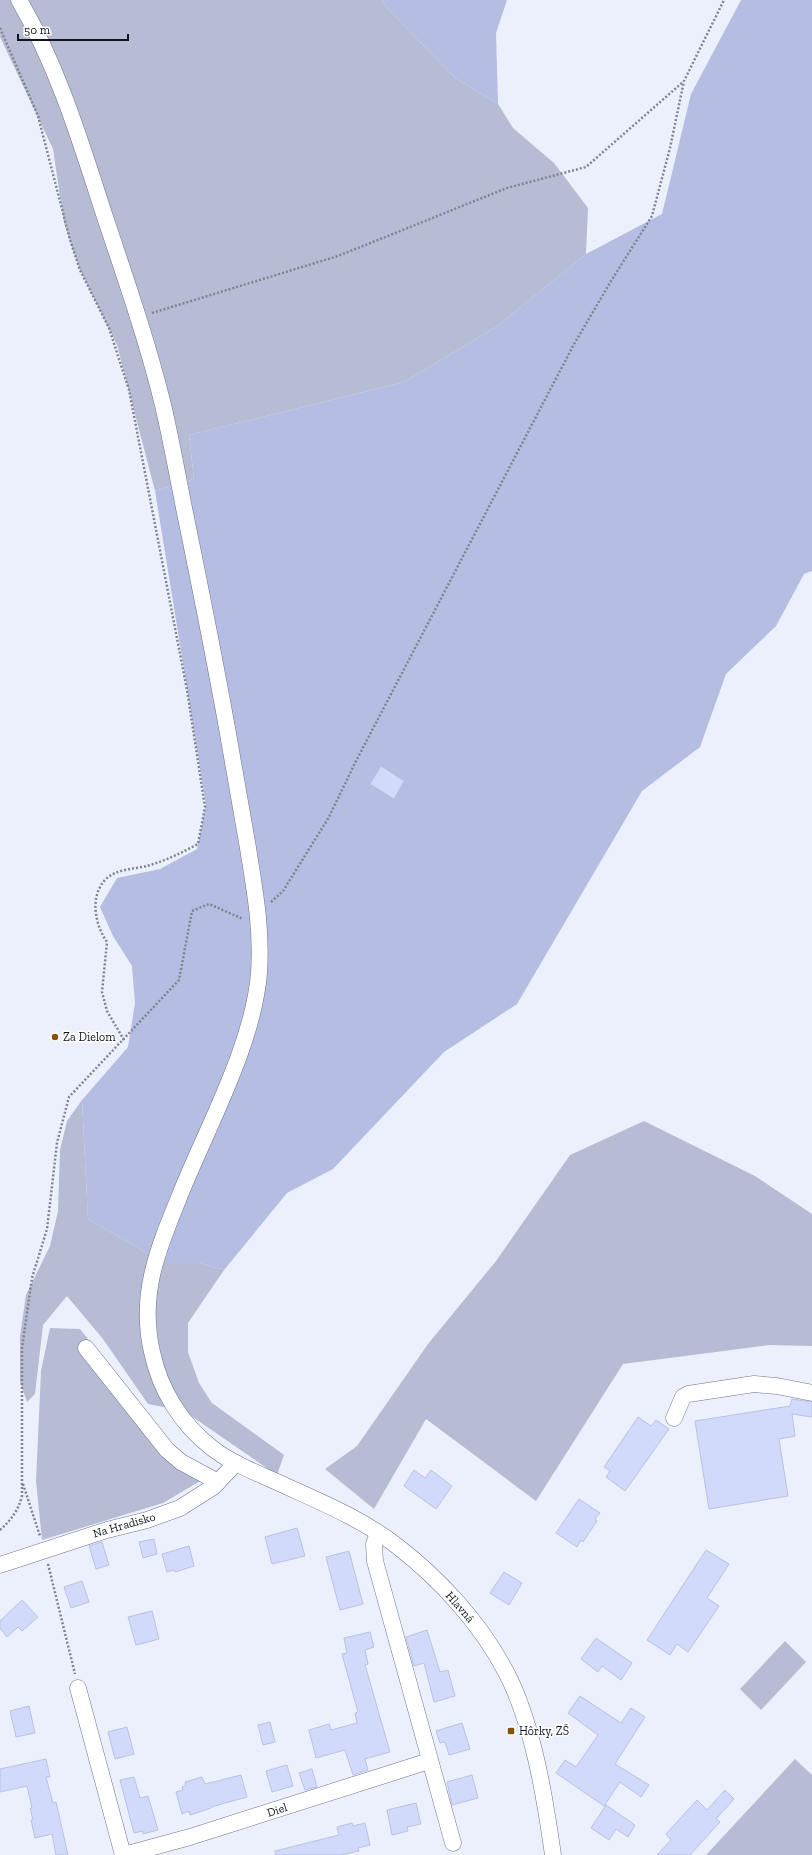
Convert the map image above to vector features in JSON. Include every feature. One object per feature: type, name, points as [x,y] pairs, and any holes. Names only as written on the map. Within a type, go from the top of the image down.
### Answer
[{"type":"street","name":"Hlavná","points":[[19,0],[55,71],[70,109],[138,317],[163,403],[210,635],[259,913],[259,974],[253,1009],[243,1043],[222,1097],[156,1254],[149,1288],[150,1344],[164,1389],[176,1411],[193,1431],[213,1449],[236,1463],[344,1512],[378,1533],[408,1556],[439,1584],[483,1635],[508,1674],[523,1716],[540,1779],[553,1855]]},
{"type":"street","points":[[86,1348],[167,1450],[181,1462],[218,1482]]},
{"type":"street","points":[[674,1418],[683,1397],[688,1394],[754,1384],[777,1386],[812,1393]]},
{"type":"street","name":"Na Hradisko","points":[[0,1565],[107,1530],[147,1520],[180,1508],[213,1487],[236,1463]]},
{"type":"street","points":[[378,1533],[374,1544],[375,1561],[429,1761],[453,1843]]},
{"type":"street","name":"Diel","points":[[78,1688],[124,1855],[190,1838],[429,1761]]},
{"type":"path","points":[[283,891],[329,817],[356,761],[573,346],[611,281],[652,216],[670,148],[684,82],[724,0]]},
{"type":"path","points":[[0,28],[38,116],[70,240],[80,270],[109,328],[129,390],[187,690],[205,807],[198,844],[177,855],[147,866],[124,870],[106,879],[96,893],[95,907],[100,932],[107,942],[102,992],[107,1011],[124,1040]]},
{"type":"path","points":[[138,317],[338,256],[507,188],[586,167],[684,82]]},
{"type":"path","points":[[0,1530],[13,1519],[19,1507],[22,1496],[22,1348],[32,1278],[47,1229],[57,1144],[69,1098],[179,980],[192,911],[209,904],[243,919],[259,913]]},
{"type":"path","points":[[23,1483],[44,1550],[78,1688]]},
{"type":"shaded area","points":[[0,0],[382,0],[387,8],[455,78],[498,104],[513,128],[554,163],[588,208],[586,254],[496,327],[404,382],[189,435],[194,479],[155,491],[117,345],[80,270],[64,223],[53,149],[0,37]]},
{"type":"shaded area","points":[[382,0],[507,0],[496,33],[498,104],[455,78],[387,8]]},
{"type":"shaded area","points":[[741,0],[812,0],[812,571],[804,574],[776,626],[726,674],[700,747],[642,791],[517,1004],[444,1052],[333,1169],[287,1193],[224,1270],[199,1263],[164,1263],[88,1219],[82,1100],[128,1047],[135,1003],[132,966],[113,936],[100,907],[117,878],[160,869],[197,849],[206,805],[155,491],[194,479],[189,435],[404,382],[496,327],[586,254],[662,214],[691,94]]},
{"type":"shaded area","points":[[82,1100],[88,1219],[164,1263],[199,1263],[224,1270],[188,1323],[188,1352],[199,1383],[212,1403],[284,1455],[277,1475],[184,1411],[148,1404],[103,1339],[67,1296],[43,1325],[35,1394],[27,1402],[20,1382],[20,1336],[26,1295],[50,1246],[58,1211],[60,1150],[67,1121]]},
{"type":"shaded area","points":[[644,1121],[755,1176],[812,1214],[812,1346],[769,1345],[623,1364],[536,1501],[426,1419],[374,1509],[325,1469],[357,1446],[428,1344],[496,1261],[570,1155]]},
{"type":"shaded area","points":[[50,1328],[80,1329],[177,1452],[207,1477],[163,1503],[42,1540],[36,1481],[41,1371]]},
{"type":"shaded area","points":[[785,1641],[806,1662],[761,1710],[740,1689]]},
{"type":"shaded area","points":[[795,1759],[812,1775],[812,1855],[706,1855]]},
{"type":"building","points":[[381,766],[404,781],[394,799],[370,784]]},
{"type":"building","points":[[792,1399],[812,1402],[812,1417],[792,1414],[795,1436],[779,1439],[788,1496],[709,1509],[695,1421],[790,1406]]},
{"type":"building","points":[[638,1417],[651,1426],[656,1420],[669,1429],[625,1491],[606,1477],[610,1471],[604,1467]]},
{"type":"building","points":[[414,1470],[425,1478],[431,1470],[452,1486],[436,1509],[404,1486]]},
{"type":"building","points":[[579,1499],[600,1513],[595,1519],[597,1521],[583,1542],[581,1540],[577,1547],[556,1533]]},
{"type":"building","points":[[297,1528],[305,1556],[272,1564],[265,1537]]},
{"type":"building","points":[[154,1539],[157,1554],[143,1558],[139,1542]]},
{"type":"building","points":[[102,1542],[109,1565],[96,1569],[89,1546]]},
{"type":"building","points":[[189,1546],[194,1566],[175,1572],[174,1570],[167,1572],[162,1554]]},
{"type":"building","points":[[706,1550],[729,1564],[707,1598],[719,1606],[688,1652],[677,1644],[670,1655],[647,1640]]},
{"type":"building","points":[[349,1551],[363,1604],[340,1610],[326,1557]]},
{"type":"building","points":[[504,1572],[522,1583],[509,1605],[490,1593]]},
{"type":"building","points":[[82,1581],[89,1602],[71,1608],[64,1587]]},
{"type":"building","points":[[22,1600],[38,1617],[22,1631],[18,1627],[7,1637],[0,1628],[0,1621]]},
{"type":"building","points":[[152,1611],[159,1639],[136,1645],[128,1617]]},
{"type":"building","points":[[427,1630],[440,1672],[448,1670],[455,1696],[434,1702],[424,1663],[414,1666],[406,1637]]},
{"type":"building","points":[[370,1632],[374,1647],[365,1650],[368,1664],[365,1665],[390,1752],[365,1759],[368,1770],[353,1775],[345,1750],[316,1758],[309,1730],[329,1724],[331,1730],[357,1723],[355,1713],[358,1712],[342,1654],[347,1653],[344,1638]]},
{"type":"building","points":[[596,1638],[632,1663],[621,1680],[602,1666],[598,1672],[581,1659]]},
{"type":"building","points":[[580,1696],[621,1723],[631,1708],[645,1717],[615,1764],[649,1785],[641,1797],[620,1782],[604,1806],[556,1773],[565,1760],[576,1767],[598,1735],[568,1713]]},
{"type":"building","points":[[29,1706],[35,1733],[16,1737],[10,1711]]},
{"type":"building","points":[[270,1722],[275,1742],[263,1745],[258,1725]]},
{"type":"building","points":[[462,1723],[470,1749],[449,1755],[445,1742],[440,1743],[436,1731]]},
{"type":"building","points":[[127,1727],[134,1754],[115,1759],[108,1732]]},
{"type":"building","points":[[46,1759],[50,1777],[46,1777],[53,1803],[56,1802],[68,1855],[56,1855],[52,1834],[35,1838],[31,1820],[33,1820],[30,1808],[32,1808],[27,1786],[0,1792],[0,1769]]},
{"type":"building","points":[[287,1765],[293,1786],[272,1792],[266,1771]]},
{"type":"building","points":[[312,1769],[317,1787],[305,1790],[299,1773]]},
{"type":"building","points":[[241,1775],[247,1797],[211,1807],[190,1815],[189,1811],[182,1814],[176,1792],[183,1790],[182,1787],[186,1785],[185,1782],[202,1777],[205,1784]]},
{"type":"building","points":[[472,1775],[478,1798],[452,1805],[447,1782]]},
{"type":"building","points":[[134,1777],[140,1798],[148,1796],[158,1830],[143,1834],[143,1831],[134,1833],[120,1780]]},
{"type":"building","points":[[725,1790],[734,1799],[716,1819],[720,1822],[690,1855],[657,1855],[671,1840],[666,1834],[697,1800],[707,1810]]},
{"type":"building","points":[[416,1803],[421,1824],[407,1827],[408,1831],[392,1835],[387,1810]]},
{"type":"building","points":[[606,1805],[635,1825],[628,1837],[616,1829],[609,1840],[591,1828]]},
{"type":"building","points":[[352,1823],[353,1826],[365,1823],[370,1845],[358,1848],[359,1851],[342,1855],[276,1855],[275,1851],[339,1835],[337,1827]]},
{"type":"place","name":"Za Dielom","points":[[55,1037]]},
{"type":"place","name":"Hôrky, ZŠ","points":[[511,1731]]}]
